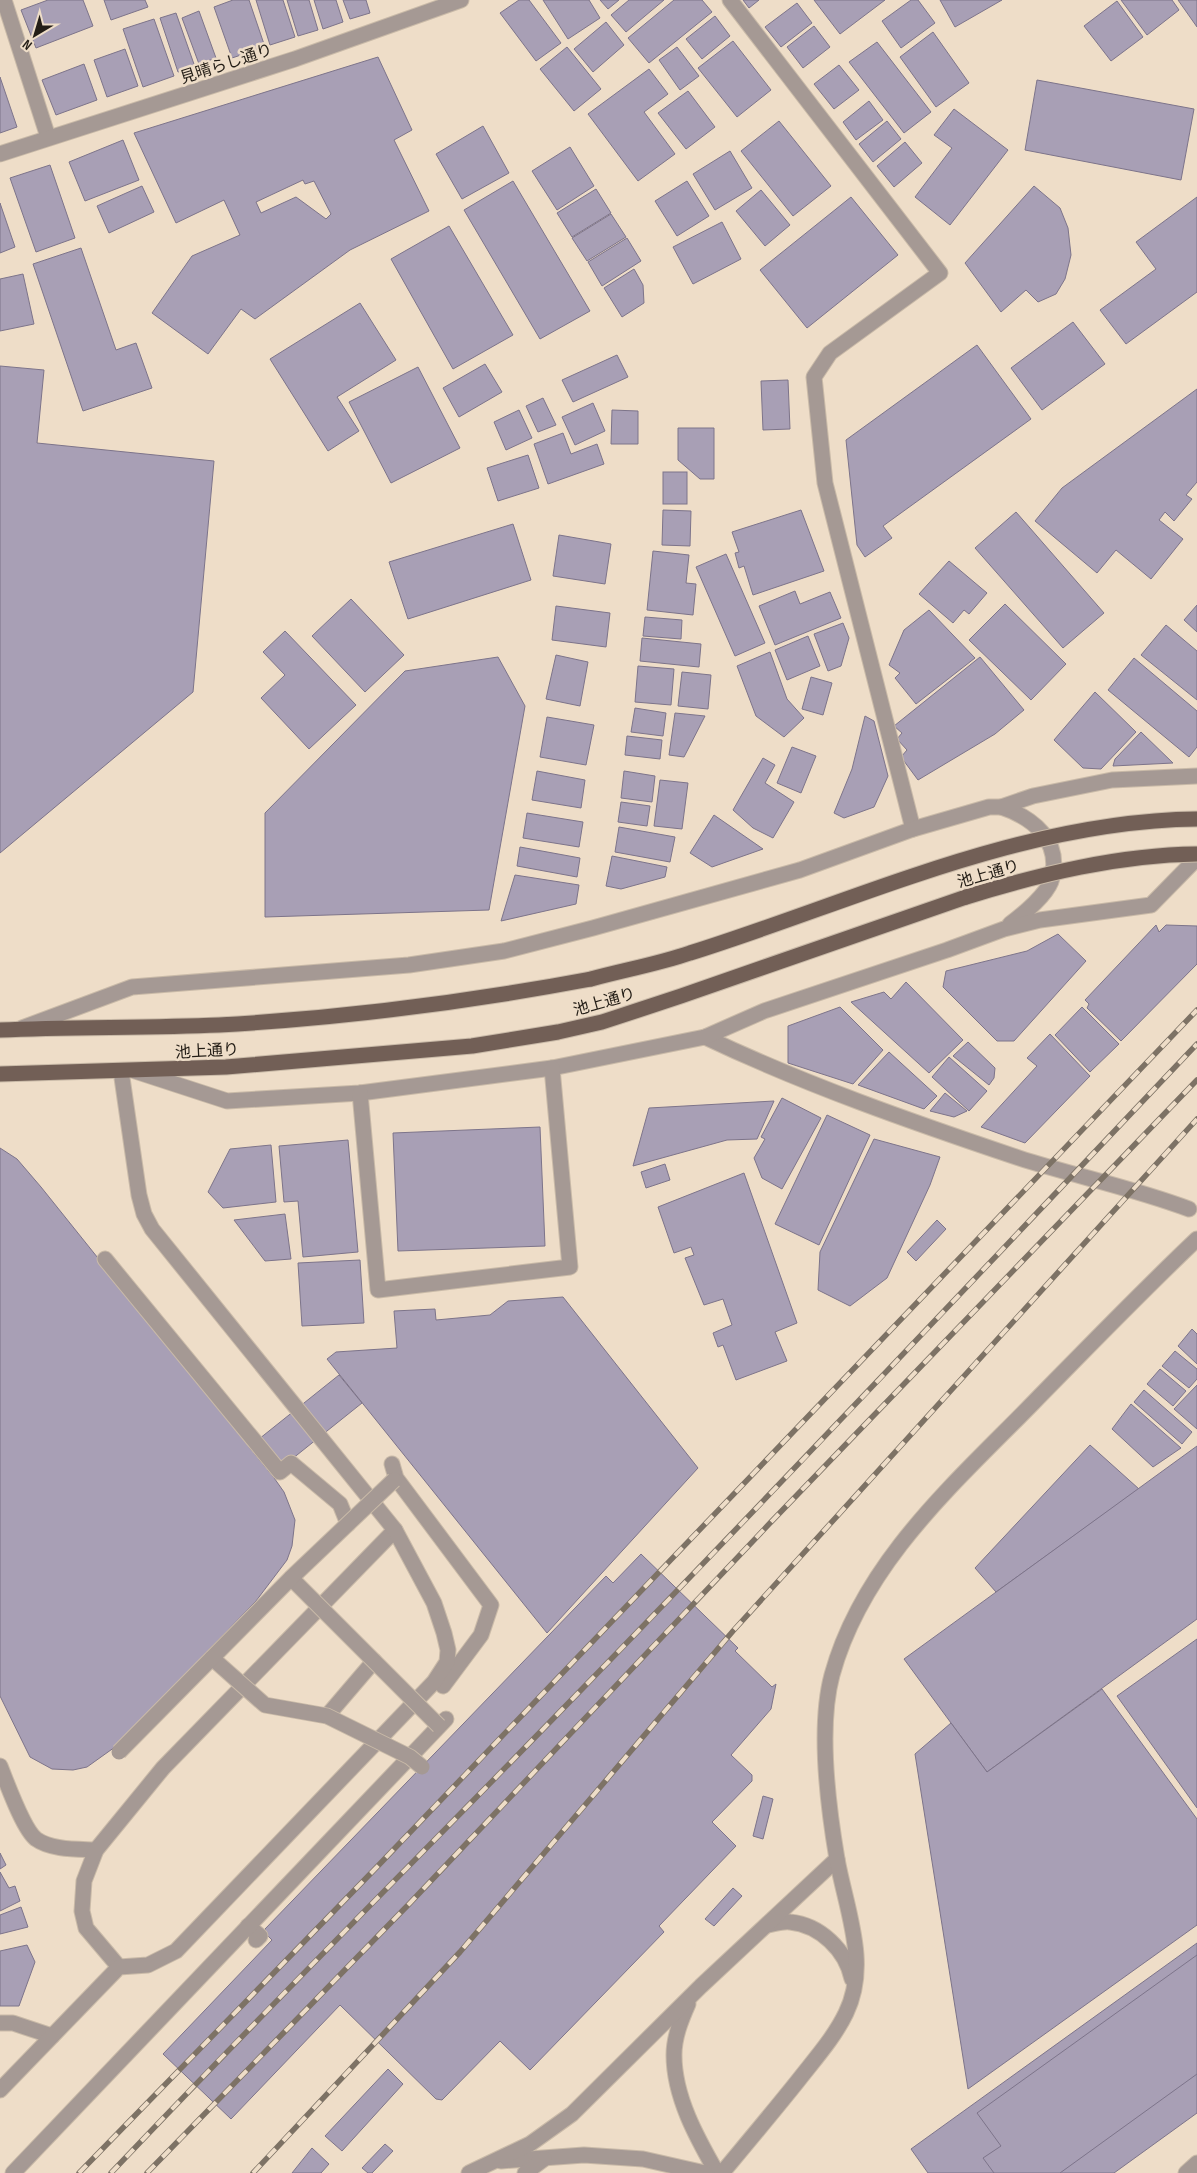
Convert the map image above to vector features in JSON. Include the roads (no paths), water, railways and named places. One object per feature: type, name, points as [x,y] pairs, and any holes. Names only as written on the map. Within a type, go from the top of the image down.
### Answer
[{"type":"main road","name":"池上通り","points":[[0,1030],[218,1025],[312,1018],[501,996],[591,979],[689,954],[955,863],[1027,842],[1119,824],[1168,819],[1197,819]]},
{"type":"main road","name":"池上通り","points":[[0,1074],[226,1067],[472,1046],[558,1032],[602,1022],[1004,885],[1123,859],[1197,854]]},
{"type":"street","points":[[4,0],[48,137]]},
{"type":"street","name":"見晴らし通り","points":[[0,154],[295,59],[462,0]]},
{"type":"street","points":[[730,0],[940,273],[830,353],[814,377],[826,483],[913,829]]},
{"type":"street","points":[[20,1029],[132,987],[409,965],[504,951],[800,870],[913,829],[989,807],[1002,807],[1033,796],[1112,780],[1197,776]]},
{"type":"street","points":[[1002,807],[1031,822],[1046,834],[1053,857],[1052,880],[1024,914],[1004,929]]},
{"type":"street","points":[[0,2090],[119,1967],[148,1965],[166,1958],[176,1951],[440,1674],[447,1662],[448,1650],[434,1603],[395,1530],[152,1229],[144,1214],[139,1196],[128,1071],[226,1101],[360,1092],[552,1068],[705,1037],[764,1012],[1004,929],[1040,920],[1151,906],[1197,858]]},
{"type":"street","points":[[705,1037],[793,1078],[1019,1158],[1164,1199],[1189,1208]]},
{"type":"street","points":[[360,1092],[378,1290],[570,1267],[552,1068]]},
{"type":"street","points":[[722,2173],[823,2048],[846,2013],[854,1989],[857,1963],[853,1929],[837,1859],[828,1784],[826,1717],[832,1676],[855,1616],[893,1553],[932,1506],[1153,1280],[1197,1239]]},
{"type":"street","points":[[106,1259],[280,1472],[291,1463],[340,1504],[348,1524]]},
{"type":"street","points":[[119,1752],[291,1578],[324,1541],[348,1524],[394,1474],[491,1605],[481,1635],[441,1689],[422,1709]]},
{"type":"street","points":[[119,1967],[86,1928],[82,1911],[84,1881],[96,1850],[163,1768],[395,1530]]},
{"type":"street","points":[[13,2173],[442,1723],[422,1709],[291,1578]]},
{"type":"street","points":[[212,1658],[264,1706],[327,1716],[410,1756],[422,1767]]},
{"type":"street","points":[[327,1716],[374,1662]]},
{"type":"street","points":[[0,1766],[28,1831],[36,1840],[69,1848],[96,1850]]},
{"type":"street","points":[[469,2173],[530,2144],[572,2114],[692,1996],[837,1859]]},
{"type":"street","points":[[767,1925],[789,1921],[808,1926],[822,1934],[838,1947],[845,1958],[854,1989]]},
{"type":"street","points":[[248,1926],[260,1936],[256,1940]]},
{"type":"street","points":[[692,1996],[679,2027],[674,2054],[676,2074],[698,2141],[717,2173]]},
{"type":"street","points":[[0,2023],[13,2023],[52,2036]]},
{"type":"street","points":[[496,2161],[544,2159],[584,2154],[643,2159],[705,2173]]},
{"type":"street","points":[[525,2173],[544,2159]]},
{"type":"street","points":[[1186,2173],[1197,2163]]},
{"type":"railway","points":[[79,2173],[374,1870],[1197,1010]]},
{"type":"railway","points":[[111,2173],[660,1608],[1197,1044]]},
{"type":"railway","points":[[147,2173],[410,1903],[771,1522],[1197,1080]]},
{"type":"railway","points":[[253,2173],[460,1952],[733,1631],[1197,1119]]}]
